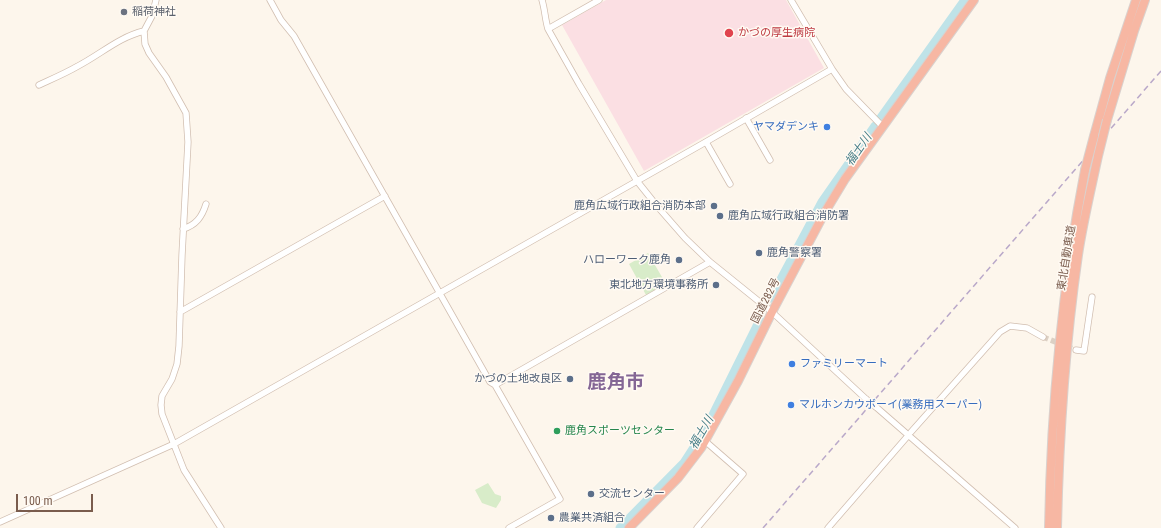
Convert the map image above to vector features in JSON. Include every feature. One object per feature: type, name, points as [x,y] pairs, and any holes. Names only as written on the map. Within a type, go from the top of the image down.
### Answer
[{"type":"highway","name":"国道282号","points":[[629,528],[690,465],[738,382],[772,312],[825,212],[846,179],[974,0]]},
{"type":"highway","name":"東北自動車道","points":[[1049,528],[1052,432],[1056,374],[1064,295],[1077,212],[1085,170],[1110,78],[1136,0]]},
{"type":"highway","name":"東北自動車道","points":[[1057,528],[1061,432],[1072,296],[1085,214],[1107,120],[1131,39],[1145,0]]},
{"type":"street","points":[[156,0],[152,16],[144,31],[145,44],[186,113],[188,142],[179,346],[177,364],[172,379],[162,396],[162,414],[190,482],[221,528]]},
{"type":"street","points":[[270,0],[281,20],[294,36],[490,382],[495,385],[560,499],[509,528]]},
{"type":"street","points":[[542,0],[548,29],[580,87],[637,181],[685,238],[710,262],[772,312],[866,399],[1015,528]]},
{"type":"street","points":[[548,29],[599,0]]},
{"type":"street","points":[[791,0],[832,69],[846,89],[883,127]]},
{"type":"street","points":[[39,85],[79,66],[123,38],[144,31]]},
{"type":"street","points":[[0,522],[174,444],[832,69]]},
{"type":"street","points":[[746,118],[770,160]]},
{"type":"street","points":[[706,142],[730,184]]},
{"type":"street","points":[[180,312],[385,196]]},
{"type":"street","points":[[183,229],[192,225],[200,218],[206,204]]},
{"type":"street","points":[[495,385],[710,262]]},
{"type":"street","points":[[1076,350],[1084,350],[1092,297]]},
{"type":"street","points":[[911,432],[1000,332],[1010,326],[1027,328],[1043,337]]},
{"type":"street","points":[[828,528],[906,438]]},
{"type":"street","points":[[696,528],[743,474],[705,441]]},
{"type":"shaded area","points":[[606,0],[786,0],[824,68],[644,171],[562,25]]},
{"type":"green space","points":[[648,253],[666,284],[646,295],[629,264]]},
{"type":"green space","points":[[488,483],[495,494],[501,496],[501,500],[496,508],[482,503],[475,490]]},
{"type":"waterway","name":"福士川","points":[[880,119],[965,0]]},
{"type":"waterway","name":"福士川","points":[[771,298],[822,202],[875,126]]},
{"type":"waterway","name":"福士川","points":[[620,528],[684,463],[706,429],[760,320]]},
{"type":"tunnel","points":[[1043,337],[1076,350]]},
{"type":"railway","points":[[763,528],[1161,71]]},
{"type":"place","name":"稲荷神社","points":[[124,12]]},
{"type":"place","name":"かづの厚生病院","points":[[729,33]]},
{"type":"place","name":"ヤマダデンキ","points":[[827,127]]},
{"type":"place","name":"鹿角広域行政組合消防本部","points":[[714,206]]},
{"type":"place","name":"鹿角広域行政組合消防署","points":[[720,216]]},
{"type":"place","name":"鹿角警察署","points":[[759,253]]},
{"type":"place","name":"ハローワーク鹿角","points":[[679,260]]},
{"type":"place","name":"東北地方環境事務所","points":[[716,285]]},
{"type":"place","name":"ファミリーマート","points":[[792,364]]},
{"type":"place","name":"かづの土地改良区","points":[[570,379]]},
{"type":"place","name":"マルホンカウボーイ(業務用スーパー)","points":[[791,405]]},
{"type":"place","name":"鹿角スポーツセンター","points":[[557,431]]},
{"type":"place","name":"交流センター","points":[[591,494]]},
{"type":"place","name":"農業共済組合","points":[[551,518]]},
{"type":"district","name":"鹿角市","points":[[616,383]]}]
